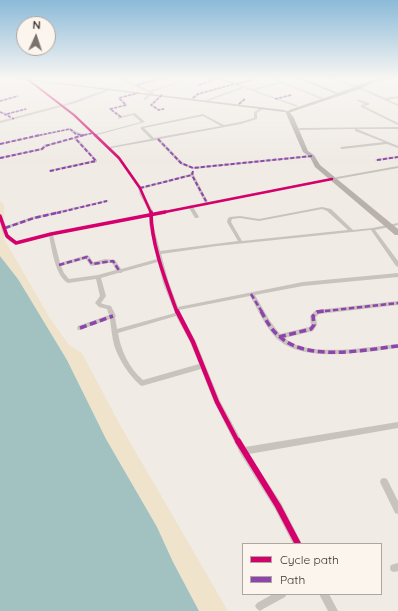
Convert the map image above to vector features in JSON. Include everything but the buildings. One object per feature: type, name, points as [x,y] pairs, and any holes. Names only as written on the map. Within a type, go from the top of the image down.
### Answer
[{"type":"highway","points":[[251,107],[287,111],[301,107]]},
{"type":"highway","points":[[256,107],[287,111],[295,107]]},
{"type":"main road","points":[[287,111],[300,129],[311,153],[334,179]]},
{"type":"main road","points":[[287,111],[292,118],[306,152],[312,156],[316,166],[394,225],[398,233]]},
{"type":"street","points":[[0,122],[57,107]]},
{"type":"street","points":[[63,107],[119,158],[140,188],[142,195],[151,210],[151,224],[166,283],[177,312],[192,342],[217,402],[243,452],[278,506],[297,543]]},
{"type":"street","points":[[120,107],[110,109],[121,117],[119,118],[131,126]]},
{"type":"street","points":[[153,107],[159,110],[164,109]]},
{"type":"street","points":[[363,107],[398,124]]},
{"type":"street","points":[[108,148],[156,140],[256,118],[255,113],[262,108]]},
{"type":"street","points":[[7,114],[26,109]]},
{"type":"street","points":[[0,112],[7,114],[14,119]]},
{"type":"street","points":[[121,117],[134,114],[143,122],[142,124],[147,127]]},
{"type":"street","points":[[223,126],[203,115],[142,129],[181,163],[193,168],[312,156]]},
{"type":"street","points":[[0,144],[68,129],[76,134],[82,135],[142,124]]},
{"type":"street","points":[[352,128],[398,147]]},
{"type":"street","points":[[300,129],[398,128]]},
{"type":"street","points":[[0,158],[42,149],[45,146],[82,135]]},
{"type":"street","points":[[50,171],[96,161],[76,138]]},
{"type":"street","points":[[342,148],[388,143]]},
{"type":"street","points":[[377,160],[398,156]]},
{"type":"street","points":[[0,216],[5,228],[7,239],[13,243],[190,206],[398,167]]},
{"type":"street","points":[[193,168],[192,175],[207,203]]},
{"type":"street","points":[[140,188],[192,175]]},
{"type":"street","points":[[5,228],[34,218],[107,201]]},
{"type":"street","points":[[190,206],[197,217]]},
{"type":"street","points":[[241,243],[229,222],[230,218],[240,217],[259,220],[322,208],[329,210],[352,231]]},
{"type":"street","points":[[51,234],[64,279],[68,281],[120,272],[160,257],[241,243],[372,229],[394,225]]},
{"type":"street","points":[[372,229],[398,265]]},
{"type":"street","points":[[59,265],[88,257],[92,264],[113,261],[120,272]]},
{"type":"street","points":[[116,331],[177,312],[251,294],[303,284],[398,275]]},
{"type":"street","points":[[98,277],[103,296],[98,305],[109,306],[113,316],[118,349],[134,376],[142,383],[202,366]]},
{"type":"street","points":[[251,294],[279,337],[292,345],[322,352],[398,346]]},
{"type":"street","points":[[279,337],[311,330],[314,325],[313,315],[317,312],[398,304]]},
{"type":"street","points":[[80,328],[113,316]]},
{"type":"street","points":[[243,452],[398,425]]},
{"type":"street","points":[[384,482],[398,510]]},
{"type":"street","points":[[260,606],[280,595]]},
{"type":"street","points":[[325,595],[333,611]]},
{"type":"sand","points":[[0,201],[4,205],[4,239],[51,320],[69,345],[82,353],[120,425],[228,611],[199,611],[173,562],[157,527],[106,439],[67,360],[18,279],[0,256]]},
{"type":"water","points":[[0,256],[18,279],[67,360],[106,439],[157,527],[173,562],[199,611],[0,611]]},
{"type":"marked path","points":[[120,107],[110,109],[121,117]]},
{"type":"marked path","points":[[153,107],[159,110],[164,109]]},
{"type":"marked path","points":[[7,114],[26,109]]},
{"type":"marked path","points":[[0,112],[7,114],[14,119]]},
{"type":"marked path","points":[[0,144],[70,129],[76,134],[82,135]]},
{"type":"marked path","points":[[0,158],[42,149],[45,146],[93,133]]},
{"type":"marked path","points":[[50,171],[96,161],[75,138]]},
{"type":"marked path","points":[[158,139],[181,163],[193,168],[312,156]]},
{"type":"marked path","points":[[377,160],[398,157]]},
{"type":"marked path","points":[[193,171],[192,175],[207,203]]},
{"type":"marked path","points":[[140,188],[192,175]]},
{"type":"marked path","points":[[5,228],[34,218],[107,201]]},
{"type":"marked path","points":[[59,265],[87,257],[92,264],[113,261],[120,272]]},
{"type":"marked path","points":[[251,294],[275,333],[290,345],[319,352],[353,351],[398,346]]},
{"type":"marked path","points":[[279,337],[311,329],[314,325],[313,316],[317,312],[398,303]]},
{"type":"marked path","points":[[80,328],[113,316]]},
{"type":"cycle path","points":[[63,107],[74,115],[119,158],[140,188],[142,195],[151,211],[151,224],[166,283],[178,314],[193,342],[217,402],[243,451],[278,506],[297,543]]},
{"type":"cycle path","points":[[0,216],[9,240],[16,243],[51,234],[332,179]]}]
